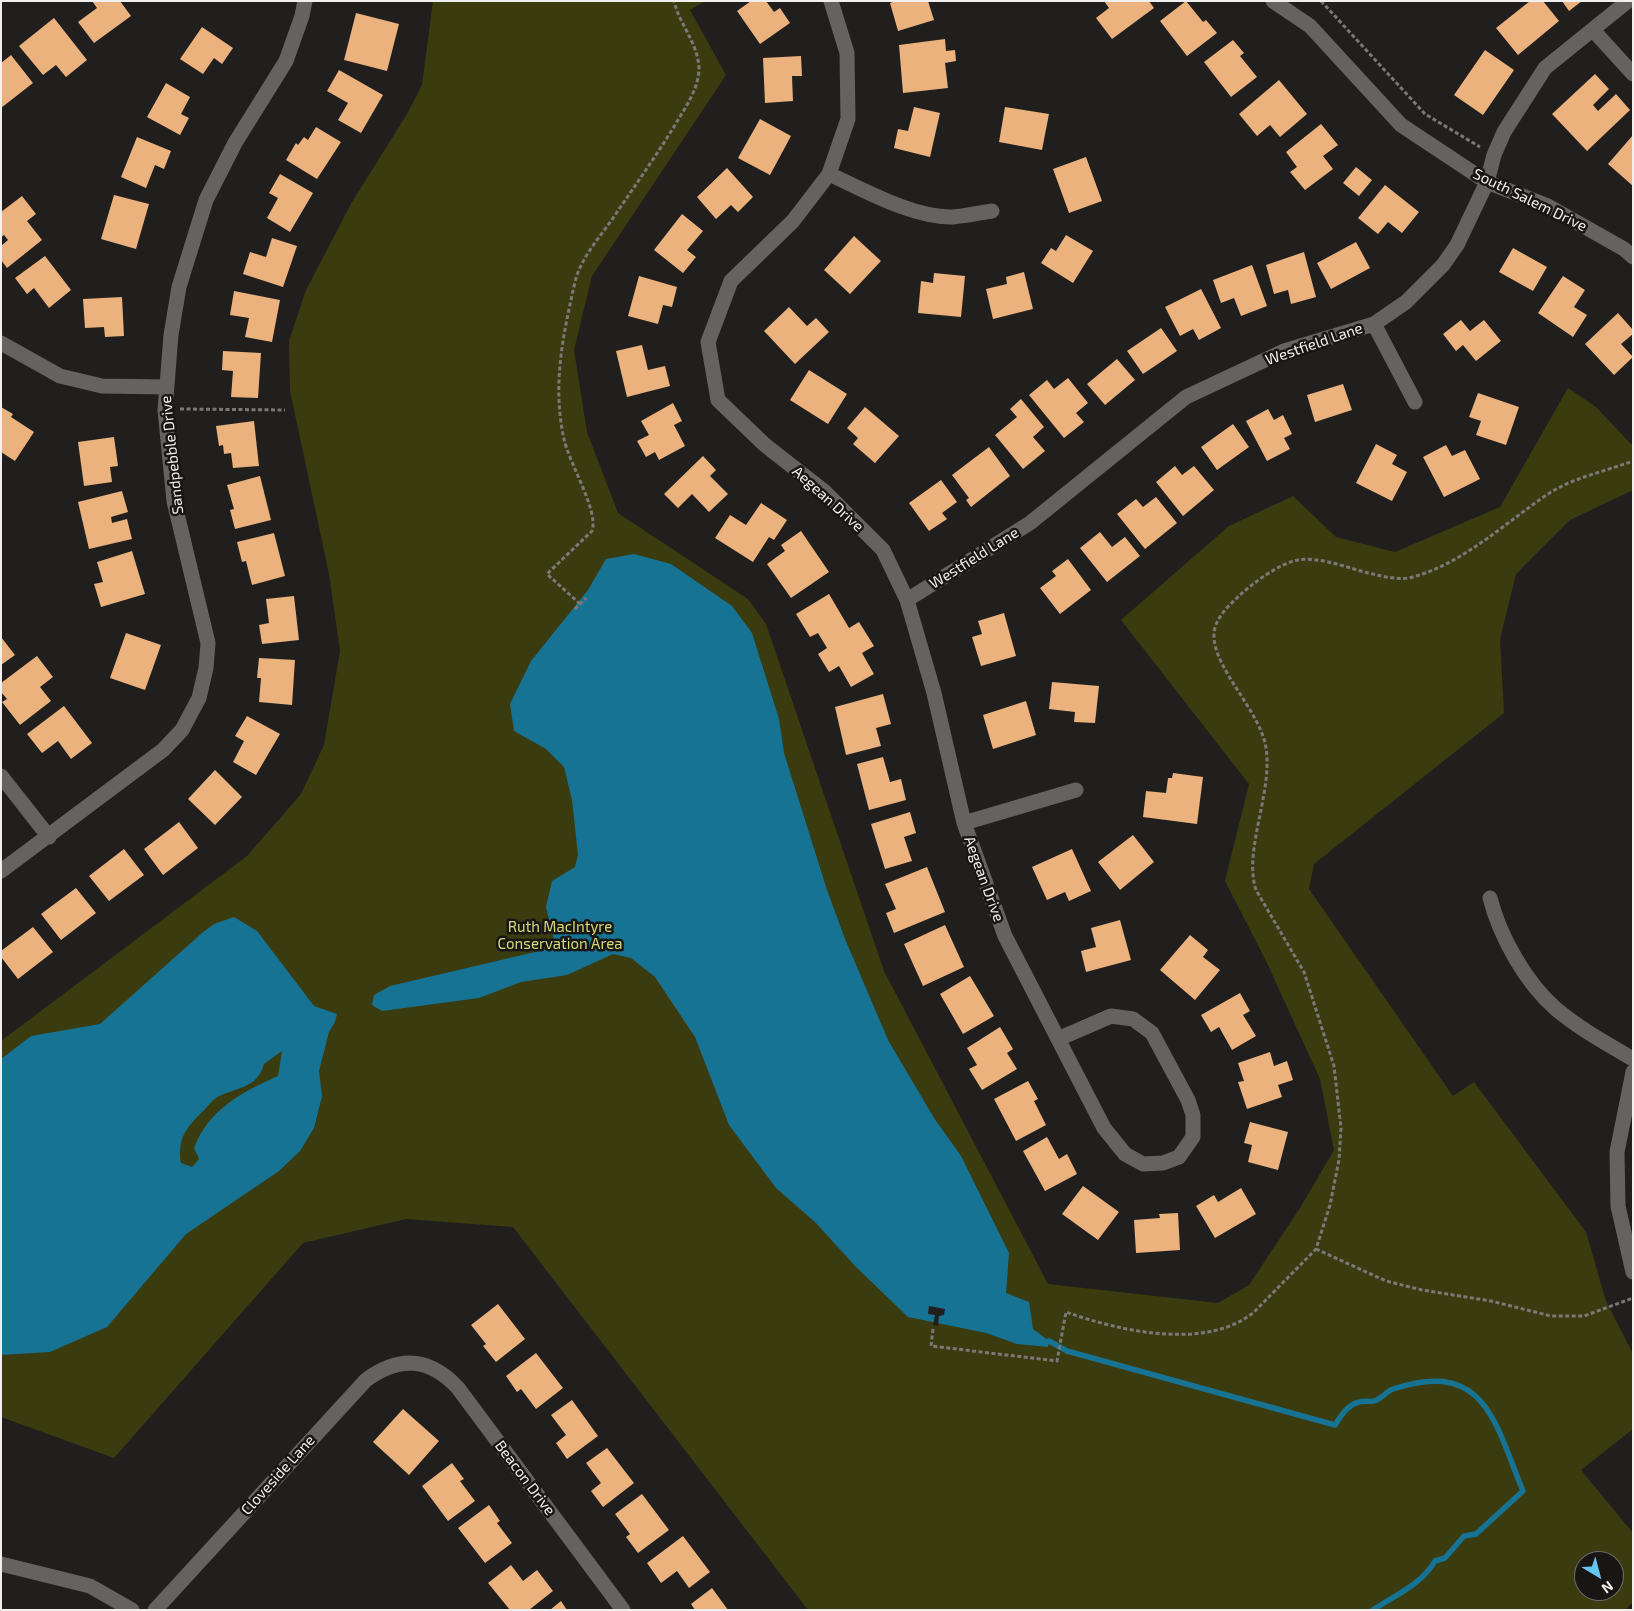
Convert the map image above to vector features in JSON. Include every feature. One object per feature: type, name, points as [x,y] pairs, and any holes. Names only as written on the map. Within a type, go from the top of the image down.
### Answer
[{"type":"street","name":"Sandpebble Drive","points":[[1,871],[163,750],[182,730],[199,698],[206,668],[208,643],[174,501],[165,410],[166,387],[179,287],[206,200],[235,142],[286,61],[302,16],[304,1]]},
{"type":"street","name":"Aegean Drive","points":[[831,1],[847,53],[848,119],[828,174],[793,221],[731,281],[708,342],[718,400],[766,445],[825,492],[883,550],[908,600],[934,693],[964,823],[1005,936],[1058,1039],[1104,1128],[1125,1154],[1143,1164],[1163,1163],[1179,1157],[1193,1137],[1193,1115],[1188,1100],[1152,1033],[1133,1019],[1111,1016],[1058,1039]]},
{"type":"street","name":"South Salem Drive","points":[[1272,1],[1310,26],[1401,125],[1486,182],[1548,206],[1624,249],[1633,257]]},
{"type":"street","name":"Westfield Lane","points":[[908,600],[1030,523],[1186,397],[1284,351],[1374,324],[1406,302],[1443,265],[1456,245],[1486,182],[1494,155],[1504,132],[1546,68],[1628,1]]},
{"type":"street","points":[[1593,30],[1633,74]]},
{"type":"street","points":[[828,174],[894,203],[928,213],[952,217],[992,212]]},
{"type":"street","points":[[1374,324],[1415,402]]},
{"type":"street","points":[[1,343],[60,376],[102,386],[166,387]]},
{"type":"street","points":[[1,776],[49,837]]},
{"type":"street","points":[[964,823],[1076,790]]},
{"type":"street","points":[[1490,898],[1496,922],[1506,942],[1534,984],[1554,1007],[1579,1026],[1633,1059]]},
{"type":"street","points":[[1633,1072],[1616,1152],[1618,1206],[1633,1272]]},
{"type":"street","name":"Cloveside Lane","points":[[155,1610],[366,1380],[396,1364],[414,1363]]},
{"type":"street","name":"Beacon Drive","points":[[414,1363],[439,1370],[458,1388],[623,1610]]},
{"type":"street","points":[[1,1564],[90,1586],[132,1610]]},
{"type":"path","points":[[580,604],[548,574],[592,531],[595,522],[591,508],[573,468],[564,439],[557,392],[564,330],[576,275],[662,146],[688,103],[696,84],[699,68],[696,52],[674,1]]},
{"type":"path","points":[[1320,1],[1425,114],[1494,155]]},
{"type":"path","points":[[165,410],[286,410]]},
{"type":"path","points":[[933,1329],[931,1346],[1057,1361],[1066,1312],[1093,1322],[1161,1333],[1192,1334],[1227,1328],[1242,1321],[1254,1312],[1316,1249],[1330,1205],[1339,1160],[1341,1128],[1334,1066],[1304,972],[1256,890],[1252,877],[1262,812],[1266,747],[1256,721],[1227,673],[1217,650],[1214,636],[1217,623],[1226,607],[1246,589],[1274,571],[1297,560],[1313,560],[1390,578],[1411,578],[1434,570],[1464,554],[1553,491],[1582,478],[1633,461]]},
{"type":"path","points":[[575,609],[586,598]]},
{"type":"path","points":[[1316,1249],[1386,1281],[1422,1290],[1491,1301],[1552,1316],[1584,1316],[1633,1298]]},
{"type":"green space","name":"Ruth MacIntyre Conservation Area","points":[[433,1],[705,1],[690,10],[726,75],[592,276],[574,350],[587,432],[618,513],[748,599],[766,624],[884,971],[1048,1284],[1218,1303],[1249,1285],[1300,1208],[1334,1150],[1320,1079],[1267,963],[1225,881],[1249,784],[1121,620],[1229,526],[1293,496],[1336,537],[1395,552],[1500,507],[1568,388],[1596,407],[1631,444],[1633,443],[1633,490],[1570,520],[1516,574],[1500,639],[1504,713],[1314,864],[1309,889],[1453,1096],[1474,1082],[1586,1232],[1606,1301],[1633,1354],[1633,1429],[1581,1470],[1633,1533],[1633,1602],[1625,1610],[808,1610],[513,1227],[406,1219],[303,1243],[114,1458],[1,1417],[1,1041],[247,856],[301,794],[324,745],[340,651],[329,574],[290,391],[289,341],[306,290],[352,202],[407,114],[422,85]]},
{"type":"water","points":[[634,554],[671,564],[732,606],[752,633],[779,719],[784,753],[827,890],[845,939],[888,1040],[934,1118],[961,1156],[1009,1253],[1006,1293],[1029,1302],[1033,1329],[1049,1341],[1048,1347],[1017,1344],[986,1333],[908,1317],[856,1267],[816,1223],[776,1188],[729,1125],[695,1037],[655,977],[631,958],[613,954],[567,975],[521,982],[479,998],[382,1011],[372,1005],[374,995],[390,986],[548,949],[555,944],[546,907],[552,881],[575,867],[578,855],[572,800],[564,767],[546,749],[514,731],[510,704],[531,661],[588,590],[606,559]]},
{"type":"water","points":[[234,917],[257,931],[314,1006],[337,1014],[329,1032],[319,1071],[322,1096],[314,1128],[300,1151],[279,1171],[186,1234],[107,1327],[50,1352],[1,1355],[1,1059],[31,1036],[100,1024],[214,924]],"holes":[[[282,1051],[278,1076],[228,1103],[200,1134],[194,1148],[199,1159],[192,1167],[181,1163],[180,1147],[184,1135],[196,1118],[212,1101],[223,1094],[244,1087],[256,1079],[264,1064]]]},
{"type":"pier","points":[[929,1306],[945,1309],[944,1315],[939,1316],[938,1326],[933,1325],[935,1315],[928,1314]]},
{"type":"building","points":[[92,1],[120,1],[131,16],[94,43],[78,22],[97,8]]},
{"type":"building","points":[[751,1],[766,1],[774,12],[780,8],[790,23],[760,44],[737,11]]},
{"type":"building","points":[[895,1],[928,1],[934,20],[898,31],[890,3]]},
{"type":"building","points":[[1104,1],[1149,1],[1154,8],[1112,39],[1096,18],[1109,8]]},
{"type":"building","points":[[1186,1],[1203,22],[1206,20],[1217,33],[1187,56],[1160,21]]},
{"type":"building","points":[[1530,1],[1543,1],[1559,21],[1518,55],[1496,28]]},
{"type":"building","points":[[1562,1],[1582,1],[1569,11]]},
{"type":"building","points":[[356,13],[399,24],[387,71],[344,60]]},
{"type":"building","points":[[54,18],[87,60],[66,77],[56,65],[43,75],[19,46]]},
{"type":"building","points":[[202,27],[233,48],[222,64],[214,58],[203,74],[180,59]]},
{"type":"building","points":[[945,39],[946,51],[955,50],[956,61],[945,63],[948,88],[903,93],[899,45]]},
{"type":"building","points":[[1233,40],[1244,53],[1240,56],[1257,77],[1231,97],[1204,62]]},
{"type":"building","points":[[1485,50],[1514,70],[1483,115],[1454,95]]},
{"type":"building","points":[[11,55],[33,83],[1,108],[1,63]]},
{"type":"building","points":[[801,56],[802,76],[792,76],[793,101],[765,103],[763,58]]},
{"type":"building","points":[[339,70],[383,95],[361,133],[338,120],[348,103],[327,91]]},
{"type":"building","points":[[1595,74],[1609,89],[1593,105],[1598,111],[1616,94],[1630,110],[1587,151],[1552,114]]},
{"type":"building","points":[[1279,80],[1307,114],[1280,137],[1270,125],[1257,136],[1239,114]]},
{"type":"building","points":[[166,83],[190,97],[181,114],[189,118],[180,135],[147,117]]},
{"type":"building","points":[[914,107],[940,113],[930,157],[894,148],[898,129],[908,131]]},
{"type":"building","points":[[1005,107],[1049,114],[1042,150],[999,142]]},
{"type":"building","points":[[760,119],[791,136],[770,175],[738,158]]},
{"type":"building","points":[[1321,124],[1338,145],[1323,156],[1333,169],[1305,190],[1290,172],[1297,167],[1286,152]]},
{"type":"building","points":[[316,127],[341,142],[317,179],[286,160],[296,143],[298,145],[304,137],[308,140]]},
{"type":"building","points":[[1633,135],[1633,186],[1608,164]]},
{"type":"building","points":[[137,137],[171,151],[164,169],[155,165],[146,188],[121,177]]},
{"type":"building","points":[[1086,157],[1102,201],[1069,213],[1053,169]]},
{"type":"building","points":[[1356,167],[1372,180],[1359,196],[1343,183]]},
{"type":"building","points":[[727,168],[753,197],[738,212],[731,205],[716,219],[697,197]]},
{"type":"building","points":[[280,174],[313,193],[290,232],[267,218],[278,198],[269,193]]},
{"type":"building","points":[[1385,185],[1419,212],[1402,233],[1388,222],[1378,234],[1358,218]]},
{"type":"building","points":[[114,195],[149,204],[136,249],[101,239]]},
{"type":"building","points":[[22,196],[36,214],[27,221],[42,240],[7,268],[1,260],[1,246],[8,240],[4,235],[1,237],[1,212]]},
{"type":"building","points":[[682,214],[703,231],[687,250],[696,257],[683,273],[654,250]]},
{"type":"building","points":[[1066,235],[1093,251],[1073,283],[1041,263],[1051,248],[1056,251]]},
{"type":"building","points":[[854,236],[881,261],[850,294],[824,270]]},
{"type":"building","points":[[272,238],[297,246],[283,287],[243,274],[250,252],[266,257]]},
{"type":"building","points":[[1356,242],[1370,268],[1331,289],[1317,263]]},
{"type":"building","points":[[1513,248],[1547,267],[1533,291],[1499,272]]},
{"type":"building","points":[[1304,252],[1316,297],[1291,304],[1288,290],[1274,294],[1266,265]]},
{"type":"building","points":[[45,256],[71,290],[49,308],[34,288],[27,294],[15,278]]},
{"type":"building","points":[[1252,265],[1267,306],[1241,316],[1234,298],[1221,303],[1213,280]]},
{"type":"building","points":[[1024,272],[1033,309],[993,319],[986,289],[1007,284],[1006,277]]},
{"type":"building","points":[[934,273],[965,276],[961,317],[918,313],[921,281],[933,283]]},
{"type":"building","points":[[639,276],[677,287],[672,307],[663,305],[658,324],[628,316]]},
{"type":"building","points":[[1563,276],[1585,290],[1574,307],[1587,315],[1573,337],[1538,313]]},
{"type":"building","points":[[1201,289],[1221,328],[1199,340],[1193,329],[1180,336],[1165,307]]},
{"type":"building","points":[[234,291],[280,300],[272,342],[245,337],[249,318],[230,315]]},
{"type":"building","points":[[122,297],[124,336],[105,337],[104,327],[85,328],[83,299]]},
{"type":"building","points":[[789,307],[807,326],[816,318],[829,332],[795,364],[764,331]]},
{"type":"building","points":[[1618,313],[1633,330],[1633,334],[1621,344],[1633,357],[1614,375],[1585,344]]},
{"type":"building","points":[[1461,320],[1470,331],[1484,320],[1501,341],[1476,361],[1463,345],[1456,351],[1443,334]]},
{"type":"building","points":[[1161,328],[1177,351],[1143,374],[1127,351]]},
{"type":"building","points":[[642,345],[648,370],[665,366],[670,386],[627,397],[616,351]]},
{"type":"building","points":[[223,351],[261,353],[258,398],[231,397],[233,371],[222,370]]},
{"type":"building","points":[[1117,359],[1135,380],[1105,405],[1087,384]]},
{"type":"building","points":[[809,370],[847,394],[828,424],[790,400]]},
{"type":"building","points":[[1068,378],[1088,403],[1076,413],[1084,422],[1064,438],[1029,395],[1047,380],[1054,389]]},
{"type":"building","points":[[1343,384],[1352,410],[1315,422],[1307,395]]},
{"type":"building","points":[[1478,393],[1519,407],[1506,445],[1476,435],[1481,421],[1469,417]]},
{"type":"building","points":[[1021,399],[1044,427],[1033,437],[1045,451],[1023,469],[995,435],[1017,417],[1010,409]]},
{"type":"building","points":[[673,403],[682,421],[674,425],[685,446],[659,460],[655,452],[646,457],[637,441],[649,435],[641,421]]},
{"type":"building","points":[[1,407],[13,414],[11,417],[34,432],[15,461],[1,452]]},
{"type":"building","points":[[865,407],[899,436],[875,463],[853,444],[858,438],[847,428]]},
{"type":"building","points":[[1268,409],[1274,420],[1283,415],[1292,434],[1284,438],[1290,449],[1267,461],[1246,421]]},
{"type":"building","points":[[254,421],[259,466],[233,468],[231,453],[224,454],[223,445],[219,446],[216,426]]},
{"type":"building","points":[[1233,424],[1249,447],[1217,470],[1201,447]]},
{"type":"building","points":[[114,437],[118,466],[110,467],[112,482],[84,486],[78,442]]},
{"type":"building","points":[[1376,444],[1397,455],[1392,464],[1407,472],[1392,501],[1356,483]]},
{"type":"building","points":[[1446,445],[1452,456],[1465,450],[1480,479],[1444,497],[1423,457]]},
{"type":"building","points":[[989,447],[1010,476],[971,507],[966,500],[969,498],[952,475]]},
{"type":"building","points":[[703,456],[716,470],[710,476],[728,494],[709,512],[692,494],[678,508],[664,494]]},
{"type":"building","points":[[1175,466],[1182,475],[1194,466],[1214,490],[1183,516],[1156,482]]},
{"type":"building","points":[[260,476],[271,520],[235,529],[230,510],[234,509],[227,485]]},
{"type":"building","points":[[941,480],[957,502],[942,513],[947,519],[929,531],[909,503]]},
{"type":"building","points":[[122,491],[128,512],[111,517],[112,523],[127,519],[132,539],[89,549],[78,502]]},
{"type":"building","points":[[1156,497],[1177,523],[1145,549],[1117,514],[1136,499],[1143,507]]},
{"type":"building","points":[[761,503],[787,520],[774,540],[769,537],[753,562],[715,538],[730,515],[746,525]]},
{"type":"building","points":[[801,531],[829,572],[791,598],[767,564],[785,551],[781,545]]},
{"type":"building","points":[[1100,532],[1112,547],[1125,537],[1140,556],[1107,582],[1080,548]]},
{"type":"building","points":[[274,533],[285,576],[252,585],[246,561],[242,562],[237,542]]},
{"type":"building","points":[[132,551],[145,594],[101,607],[94,584],[103,582],[97,562]]},
{"type":"building","points":[[1068,559],[1091,590],[1060,614],[1040,588],[1056,576],[1052,571]]},
{"type":"building","points":[[829,594],[849,628],[859,622],[874,646],[862,653],[874,674],[851,687],[839,666],[829,672],[818,654],[827,648],[818,633],[810,637],[796,614]]},
{"type":"building","points":[[294,596],[299,640],[262,644],[259,625],[269,623],[266,599]]},
{"type":"building","points":[[1004,613],[1016,656],[981,666],[972,637],[982,634],[978,621]]},
{"type":"building","points":[[126,633],[161,645],[145,690],[110,678]]},
{"type":"building","points":[[1,637],[15,655],[1,665]]},
{"type":"building","points":[[37,656],[53,677],[40,687],[51,701],[20,725],[2,702],[7,699],[1,692],[1,683]]},
{"type":"building","points":[[259,658],[295,660],[292,705],[259,702],[261,678],[257,678]]},
{"type":"building","points":[[1052,682],[1099,686],[1095,723],[1074,722],[1075,712],[1049,709]]},
{"type":"building","points":[[883,694],[891,724],[876,728],[881,746],[846,755],[835,707]]},
{"type":"building","points":[[1026,701],[1036,735],[993,749],[983,715]]},
{"type":"building","points":[[64,706],[92,743],[71,759],[58,741],[42,753],[27,734]]},
{"type":"building","points":[[247,716],[280,734],[256,775],[233,762],[244,741],[235,736]]},
{"type":"building","points":[[883,757],[890,782],[901,779],[906,800],[869,810],[857,764]]},
{"type":"building","points":[[215,770],[242,797],[215,825],[188,799]]},
{"type":"building","points":[[1173,773],[1203,777],[1197,824],[1143,817],[1146,791],[1166,793],[1168,778],[1172,778]]},
{"type":"building","points":[[910,812],[916,833],[904,837],[912,861],[885,869],[871,824]]},
{"type":"building","points":[[179,822],[198,848],[163,875],[144,849]]},
{"type":"building","points":[[1133,835],[1154,862],[1120,890],[1098,862]]},
{"type":"building","points":[[124,849],[144,875],[109,901],[89,876]]},
{"type":"building","points":[[1072,849],[1091,891],[1069,901],[1065,892],[1047,900],[1032,867]]},
{"type":"building","points":[[927,867],[945,912],[894,933],[886,913],[896,909],[885,884]]},
{"type":"building","points":[[76,888],[96,913],[61,940],[41,914]]},
{"type":"building","points":[[1120,920],[1131,960],[1086,972],[1081,951],[1096,947],[1091,928]]},
{"type":"building","points":[[945,925],[964,967],[923,986],[904,944]]},
{"type":"building","points":[[33,927],[53,952],[18,979],[1,957],[1,951]]},
{"type":"building","points":[[1190,935],[1208,950],[1203,957],[1220,970],[1195,1000],[1160,970]]},
{"type":"building","points":[[970,976],[994,1016],[963,1034],[940,994]]},
{"type":"building","points":[[1240,993],[1250,1011],[1243,1015],[1256,1036],[1232,1050],[1219,1027],[1211,1032],[1201,1015]]},
{"type":"building","points":[[1000,1027],[1013,1049],[1007,1053],[1017,1069],[982,1090],[969,1069],[977,1065],[967,1048]]},
{"type":"building","points":[[1270,1052],[1274,1066],[1287,1061],[1293,1080],[1278,1085],[1282,1097],[1247,1109],[1238,1082],[1244,1081],[1238,1063]]},
{"type":"building","points":[[1028,1081],[1038,1099],[1034,1101],[1046,1125],[1016,1141],[994,1099]]},
{"type":"building","points":[[1250,1122],[1288,1132],[1278,1170],[1248,1162],[1252,1145],[1244,1143]]},
{"type":"building","points":[[1047,1137],[1059,1159],[1067,1154],[1077,1174],[1045,1191],[1023,1151]]},
{"type":"building","points":[[1083,1186],[1119,1212],[1098,1240],[1062,1214]]},
{"type":"building","points":[[1241,1188],[1256,1214],[1215,1238],[1196,1206],[1214,1195],[1218,1202]]},
{"type":"building","points":[[1178,1213],[1180,1250],[1136,1253],[1134,1220],[1160,1218],[1159,1214]]},
{"type":"building","points":[[498,1304],[525,1339],[496,1362],[483,1346],[486,1344],[471,1325]]},
{"type":"building","points":[[536,1353],[563,1388],[536,1409],[521,1389],[517,1392],[506,1376]]},
{"type":"building","points":[[572,1400],[598,1436],[567,1459],[556,1443],[566,1435],[551,1415]]},
{"type":"building","points":[[403,1409],[439,1441],[409,1475],[373,1442]]},
{"type":"building","points":[[607,1448],[634,1483],[603,1507],[591,1491],[601,1483],[586,1463]]},
{"type":"building","points":[[452,1463],[464,1479],[460,1481],[475,1501],[448,1521],[422,1486]]},
{"type":"building","points":[[642,1494],[669,1530],[638,1553],[626,1537],[630,1534],[615,1514]]},
{"type":"building","points":[[489,1505],[500,1521],[497,1523],[512,1543],[485,1563],[458,1528]]},
{"type":"building","points":[[683,1536],[710,1572],[689,1588],[677,1571],[661,1583],[647,1563]]},
{"type":"building","points":[[511,1565],[523,1581],[537,1570],[553,1591],[529,1610],[510,1610],[488,1583]]},
{"type":"building","points":[[712,1588],[728,1610],[695,1610],[691,1604]]},
{"type":"building","points":[[561,1601],[567,1610],[550,1610]]},
{"type":"waterway","points":[[1049,1341],[1067,1351],[1335,1425],[1345,1411],[1355,1403],[1375,1401],[1393,1389],[1424,1382],[1449,1382],[1468,1390],[1482,1403],[1494,1421],[1523,1491],[1476,1534],[1464,1536],[1445,1558],[1435,1561],[1415,1583],[1373,1610]]}]
